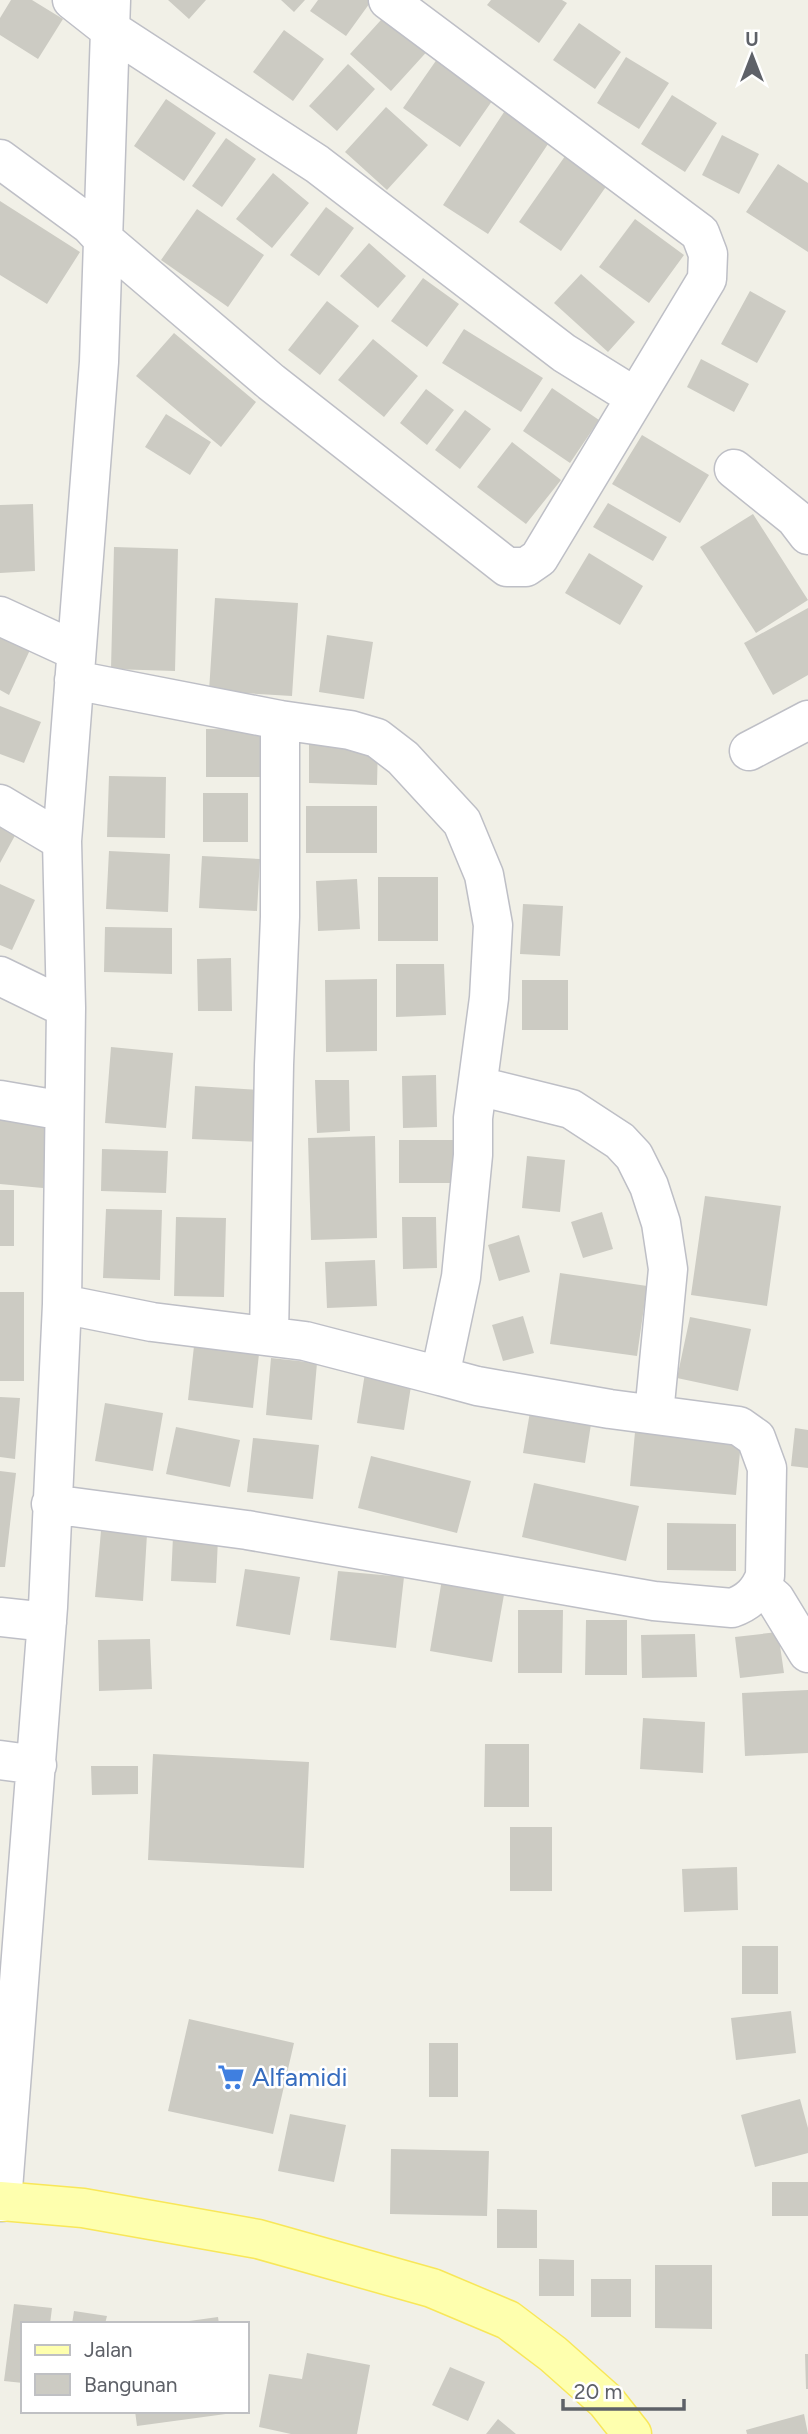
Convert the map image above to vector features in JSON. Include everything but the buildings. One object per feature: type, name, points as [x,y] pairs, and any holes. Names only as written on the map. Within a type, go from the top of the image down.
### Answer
[{"type":"main road","points":[[1,2202],[83,2208],[258,2239],[432,2288],[508,2320],[553,2354],[606,2401],[632,2434]]},
{"type":"street","points":[[72,0],[111,15],[317,164],[564,353],[635,397]]},
{"type":"street","points":[[0,159],[90,225],[271,382],[507,567],[526,567],[539,558],[707,279],[708,254],[700,233],[388,0]]},
{"type":"street","points":[[1,2202],[47,1622],[62,1304],[66,1008],[62,841],[99,362],[111,15]]},
{"type":"street","points":[[734,469],[794,518],[808,535]]},
{"type":"street","points":[[0,616],[75,666],[280,720],[350,730],[377,738],[403,758],[462,822],[484,875],[493,925],[489,998],[473,1118],[473,1155],[461,1277],[440,1376]]},
{"type":"street","points":[[269,1336],[274,1065],[280,917],[280,720]]},
{"type":"street","points":[[749,751],[808,720]]},
{"type":"street","points":[[0,804],[62,841]]},
{"type":"street","points":[[0,976],[66,1008]]},
{"type":"street","points":[[478,1086],[571,1109],[620,1141],[634,1156],[649,1186],[661,1223],[668,1269],[654,1414]]},
{"type":"street","points":[[0,1100],[64,1111]]},
{"type":"street","points":[[51,1504],[247,1530],[654,1601],[732,1608],[744,1604],[761,1587],[765,1576],[767,1468],[756,1438],[739,1426],[491,1388],[304,1341],[152,1322],[62,1304]]},
{"type":"street","points":[[761,1587],[775,1599],[808,1653]]},
{"type":"street","points":[[0,1617],[47,1622]]},
{"type":"street","points":[[0,1760],[37,1765]]},
{"type":"place","name":"Alfamidi","points":[[231,2077]]}]
